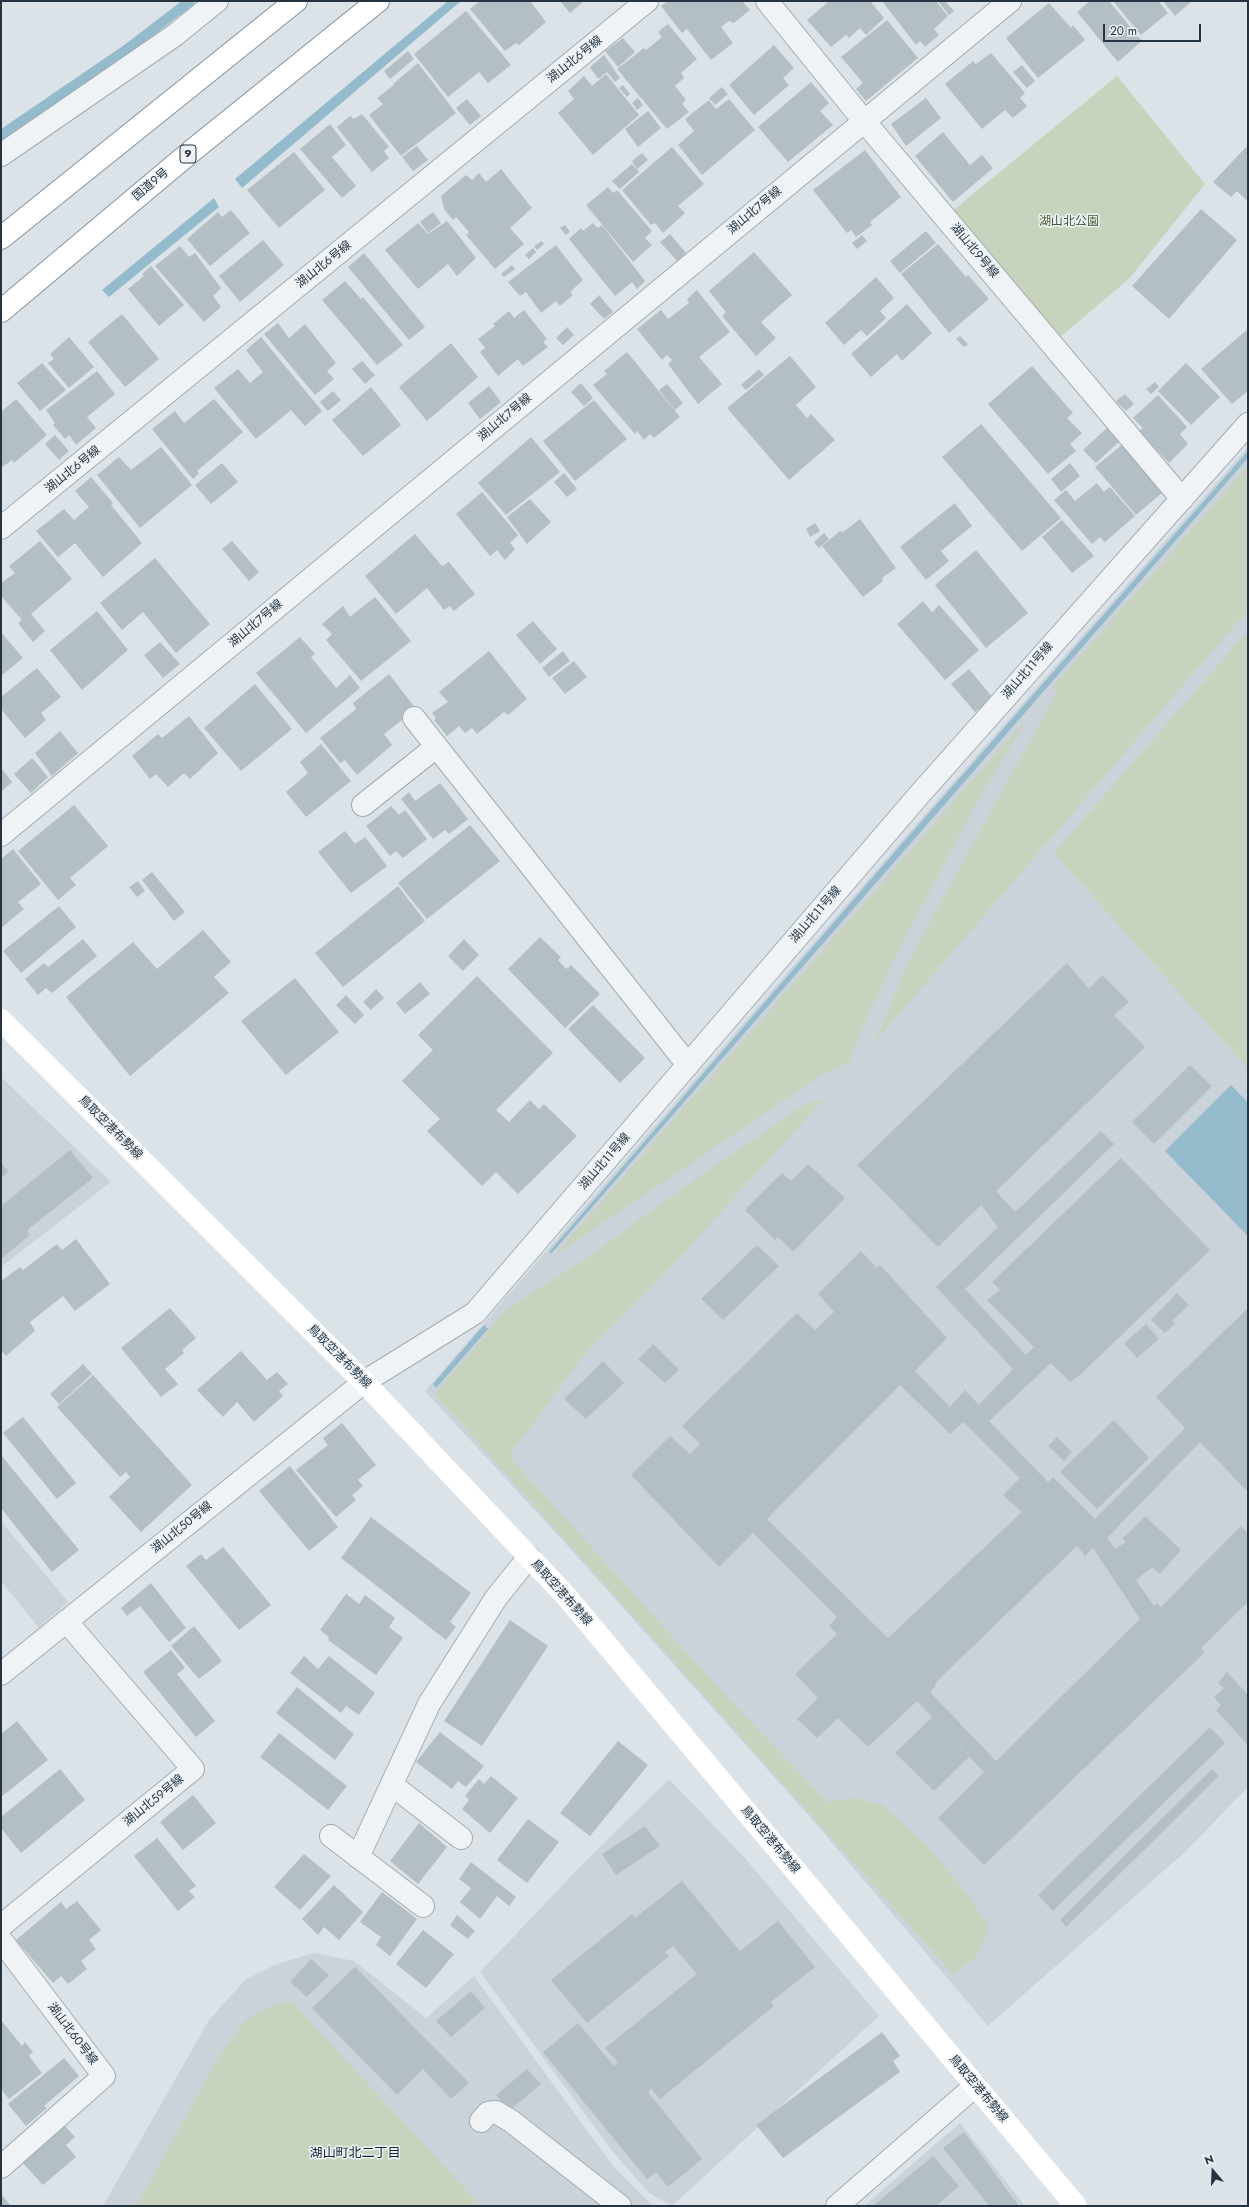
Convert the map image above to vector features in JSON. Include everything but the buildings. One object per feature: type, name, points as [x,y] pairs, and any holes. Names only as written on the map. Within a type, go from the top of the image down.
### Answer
[{"type":"main road","points":[[1,238],[296,1]]},
{"type":"main road","name":"国道9号","points":[[1,311],[193,150],[378,1]]},
{"type":"main road","name":"鳥取空港布勢線","points":[[1,1020],[364,1382],[566,1596],[1076,2206]]},
{"type":"street","points":[[1,155],[175,35],[217,1]]},
{"type":"street","name":"湖山北6号線","points":[[1,528],[647,1]]},
{"type":"street","name":"湖山北9号線","points":[[767,1],[864,121],[1182,499]]},
{"type":"street","name":"湖山北7号線","points":[[1,835],[1010,1]]},
{"type":"street","name":"湖山北11号線","points":[[364,1382],[475,1313],[919,795],[1248,424]]},
{"type":"street","points":[[414,718],[688,1065]]},
{"type":"street","points":[[363,805],[436,747]]},
{"type":"street","name":"湖山北50号線","points":[[1,1674],[364,1382]]},
{"type":"street","points":[[358,1857],[429,1704],[496,1598],[529,1557]]},
{"type":"street","name":"湖山北59号線","points":[[1,1926],[194,1769],[66,1621]]},
{"type":"street","points":[[392,1785],[462,1838]]},
{"type":"street","points":[[331,1836],[423,1906]]},
{"type":"street","name":"湖山北60号線","points":[[1,1940],[104,2076],[1,2168]]},
{"type":"street","points":[[837,2206],[975,2086]]},
{"type":"street","points":[[481,2121],[488,2113],[496,2112],[511,2121],[620,2206]]},
{"type":"shaded area","points":[[1248,447],[1248,1787],[1185,1852],[988,2026],[810,1817],[565,1543],[425,1391],[898,845]]},
{"type":"shaded area","points":[[1,1077],[111,1182],[1,1267]]},
{"type":"shaded area","points":[[1,1521],[68,1602],[39,1628],[1,1581]]},
{"type":"shaded area","points":[[669,1779],[743,1856],[879,2016],[672,2206],[649,2193],[613,2152],[480,1972],[575,1872]]},
{"type":"shaded area","points":[[314,1953],[354,1961],[426,2018],[474,1976],[613,2166],[653,2206],[103,2206],[209,2020],[246,1979],[277,1964]]},
{"type":"shaded area","points":[[960,2123],[1025,2206],[864,2206]]},
{"type":"green space","name":"湖山北公園","points":[[1117,76],[1205,184],[1129,279],[1060,337],[951,212]]},
{"type":"green space","points":[[1248,466],[1248,610],[875,1042],[901,979],[934,914],[1057,693],[1052,688]]},
{"type":"green space","points":[[1248,631],[1248,1069],[1054,853]]},
{"type":"green space","points":[[1028,717],[975,806],[898,951],[851,1053],[851,1061],[823,1074],[554,1256]]},
{"type":"green space","points":[[823,1100],[660,1279],[584,1355],[509,1456],[727,1697],[828,1802],[853,1798],[881,1804],[924,1843],[966,1892],[989,1927],[975,1958],[953,1974],[435,1394],[506,1310],[597,1251],[687,1185],[805,1104]]},
{"type":"green space","points":[[292,2002],[481,2206],[136,2206],[221,2054],[245,2020],[272,2006]]},
{"type":"water","points":[[448,1],[461,1],[242,188],[235,179]]},
{"type":"water","points":[[214,198],[219,207],[109,297],[102,290]]},
{"type":"water","points":[[1248,451],[1248,458],[551,1254],[549,1252],[899,847]]},
{"type":"water","points":[[1231,1085],[1248,1103],[1248,1236],[1165,1151]]},
{"type":"water","points":[[484,1325],[488,1329],[436,1388],[433,1384]]},
{"type":"waterway","points":[[1,135],[126,50],[190,1]]},
{"type":"district","name":"湖山町北二丁目","points":[[355,2154]]}]
